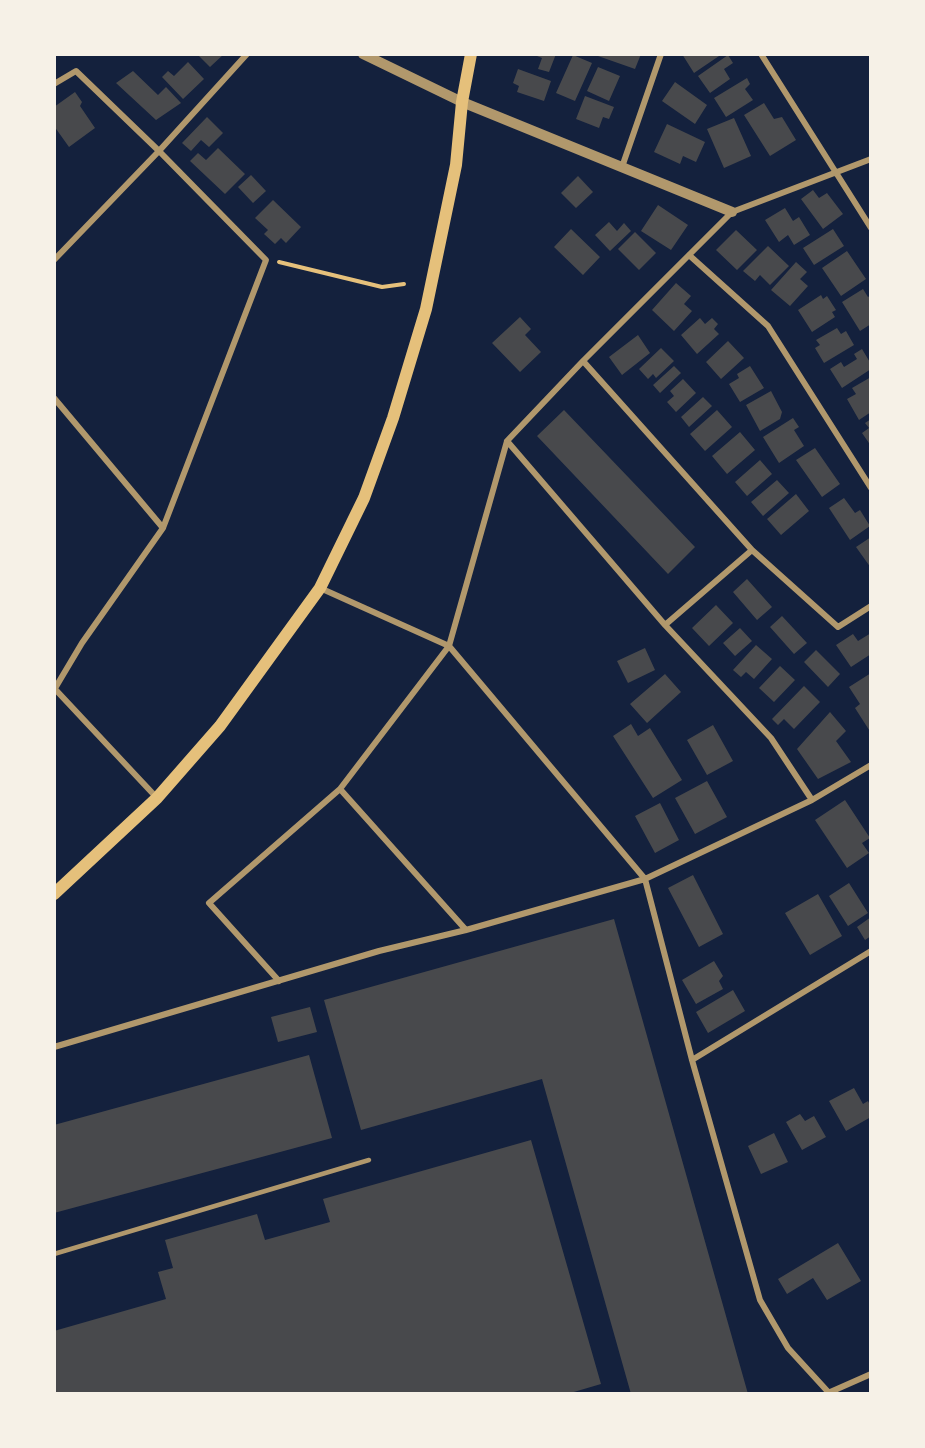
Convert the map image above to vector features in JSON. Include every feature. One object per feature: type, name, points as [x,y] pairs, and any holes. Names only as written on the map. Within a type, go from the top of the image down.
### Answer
[{"type":"main road","points":[[54,894],[157,798],[220,726],[320,588],[364,498],[393,418],[426,309],[454,174],[462,102],[471,54]]},
{"type":"street","points":[[54,260],[159,151],[247,54]]},
{"type":"street","points":[[363,54],[462,102],[732,212]]},
{"type":"street","points":[[621,167],[661,54]]},
{"type":"street","points":[[761,54],[871,228]]},
{"type":"street","points":[[54,84],[76,71],[159,151],[266,260],[163,528],[82,643],[54,689],[157,798]]},
{"type":"street","points":[[279,981],[209,903],[340,789],[449,646],[507,441],[583,361],[732,212],[871,159]]},
{"type":"street","points":[[689,255],[768,326],[871,488]]},
{"type":"street","points":[[583,361],[752,550],[838,627],[871,606]]},
{"type":"street","points":[[54,398],[163,528]]},
{"type":"street","points":[[507,441],[665,625],[771,738],[812,800]]},
{"type":"street","points":[[665,625],[752,550]]},
{"type":"street","points":[[320,588],[449,646],[645,879],[692,1060],[760,1300],[788,1348],[829,1393],[871,1374]]},
{"type":"street","points":[[54,1047],[379,951],[466,930],[645,879],[812,800],[871,765]]},
{"type":"street","points":[[340,789],[466,930]]},
{"type":"street","points":[[692,1060],[871,951]]},
{"type":"lane","points":[[54,1254],[369,1160]]},
{"type":"path","points":[[266,260],[382,287],[404,284]]},
{"type":"building","points":[[197,54],[224,54],[210,67]]},
{"type":"building","points":[[532,54],[556,54],[549,72],[538,69],[542,58]]},
{"type":"building","points":[[599,54],[641,54],[635,69],[598,56]]},
{"type":"building","points":[[682,54],[722,54],[694,73]]},
{"type":"building","points":[[573,55],[592,63],[575,101],[556,93]]},
{"type":"building","points":[[728,55],[733,63],[724,69],[730,79],[710,93],[698,76]]},
{"type":"building","points":[[188,62],[204,79],[183,99],[162,77],[168,71],[174,76]]},
{"type":"building","points":[[598,67],[620,76],[609,101],[587,91]]},
{"type":"building","points":[[518,69],[551,81],[544,101],[517,92],[519,86],[513,83]]},
{"type":"building","points":[[133,71],[158,95],[166,87],[181,103],[156,120],[116,83]]},
{"type":"building","points":[[747,78],[750,84],[745,89],[753,100],[726,117],[714,98]]},
{"type":"building","points":[[675,82],[707,105],[695,124],[662,101]]},
{"type":"building","points":[[75,92],[82,102],[80,106],[95,128],[69,147],[54,126],[54,107]]},
{"type":"building","points":[[585,96],[614,107],[609,119],[603,117],[599,128],[576,119]]},
{"type":"building","points":[[764,103],[774,119],[782,117],[796,140],[770,156],[744,115]]},
{"type":"building","points":[[207,117],[223,133],[209,147],[201,140],[191,151],[182,143]]},
{"type":"building","points":[[734,118],[751,156],[724,168],[707,129]]},
{"type":"building","points":[[667,124],[705,142],[696,162],[683,156],[680,164],[654,152]]},
{"type":"building","points":[[218,148],[245,174],[225,194],[190,161],[198,153],[206,160]]},
{"type":"building","points":[[251,175],[266,191],[253,203],[238,187]]},
{"type":"building","points":[[578,176],[593,192],[576,208],[561,193]]},
{"type":"building","points":[[813,190],[819,198],[827,193],[843,214],[823,229],[801,199]]},
{"type":"building","points":[[273,200],[301,227],[286,243],[281,238],[275,244],[264,234],[268,230],[255,218]]},
{"type":"building","points":[[658,205],[688,225],[671,250],[641,231]]},
{"type":"building","points":[[785,208],[793,221],[799,217],[810,235],[794,245],[788,235],[779,242],[765,220]]},
{"type":"building","points":[[609,222],[617,231],[624,223],[631,231],[610,251],[595,235]]},
{"type":"building","points":[[571,229],[600,257],[583,275],[554,247]]},
{"type":"building","points":[[833,229],[844,246],[814,265],[803,248]]},
{"type":"building","points":[[736,230],[757,250],[737,270],[716,250]]},
{"type":"building","points":[[635,232],[656,253],[639,270],[618,249]]},
{"type":"building","points":[[768,246],[789,266],[770,285],[760,275],[755,281],[743,271]]},
{"type":"building","points":[[847,251],[866,279],[841,296],[822,268]]},
{"type":"building","points":[[796,262],[807,272],[800,279],[808,286],[790,306],[771,290]]},
{"type":"building","points":[[676,283],[691,296],[684,304],[692,311],[674,331],[652,310]]},
{"type":"building","points":[[863,289],[868,297],[871,295],[871,324],[860,331],[842,302]]},
{"type":"building","points":[[821,295],[823,299],[827,296],[836,310],[832,312],[835,317],[812,332],[798,310]]},
{"type":"building","points":[[520,317],[531,329],[525,335],[541,352],[520,372],[492,343]]},
{"type":"building","points":[[700,318],[705,324],[712,318],[718,324],[714,329],[719,334],[697,354],[681,335]]},
{"type":"building","points":[[837,328],[841,334],[846,331],[854,345],[824,363],[815,348],[820,345],[816,340]]},
{"type":"building","points":[[638,335],[650,353],[622,375],[609,357]]},
{"type":"building","points":[[728,341],[744,358],[721,379],[706,362]]},
{"type":"building","points":[[661,348],[674,361],[656,378],[653,374],[648,379],[639,369]]},
{"type":"building","points":[[862,349],[871,364],[871,369],[842,388],[830,369],[841,362],[844,367],[857,359],[854,354]]},
{"type":"building","points":[[674,366],[681,373],[660,393],[653,385]]},
{"type":"building","points":[[750,366],[764,388],[740,402],[729,384],[739,378],[737,374]]},
{"type":"building","points":[[871,377],[871,412],[859,420],[847,399],[856,394],[852,388]]},
{"type":"building","points":[[683,379],[696,393],[676,412],[667,402],[674,396],[670,391]]},
{"type":"building","points":[[771,391],[782,412],[780,419],[760,431],[746,405]]},
{"type":"building","points":[[703,397],[712,406],[689,427],[681,417]]},
{"type":"building","points":[[564,410],[695,547],[668,574],[537,436]]},
{"type":"building","points":[[717,410],[732,427],[705,451],[690,434]]},
{"type":"building","points":[[793,418],[799,427],[794,430],[804,446],[779,463],[763,437]]},
{"type":"building","points":[[871,419],[871,446],[862,433],[869,428],[865,423]]},
{"type":"building","points":[[740,432],[755,450],[727,474],[712,456]]},
{"type":"building","points":[[815,448],[840,484],[822,497],[796,460]]},
{"type":"building","points":[[760,460],[772,474],[747,496],[735,482]]},
{"type":"building","points":[[777,480],[789,493],[763,516],[751,502]]},
{"type":"building","points":[[796,494],[809,511],[781,535],[767,519]]},
{"type":"building","points":[[844,498],[855,513],[860,510],[870,526],[850,540],[829,508]]},
{"type":"building","points":[[871,537],[871,568],[856,547]]},
{"type":"building","points":[[747,579],[772,607],[757,620],[733,592]]},
{"type":"building","points":[[716,605],[733,623],[709,646],[692,628]]},
{"type":"building","points":[[782,616],[807,643],[794,654],[770,627]]},
{"type":"building","points":[[740,628],[752,641],[735,656],[723,643]]},
{"type":"building","points":[[871,633],[871,654],[851,667],[836,645],[853,634],[858,641]]},
{"type":"building","points":[[756,645],[772,659],[754,679],[746,672],[741,677],[733,670]]},
{"type":"building","points":[[645,648],[655,670],[628,683],[617,661]]},
{"type":"building","points":[[816,650],[840,674],[828,687],[804,662]]},
{"type":"building","points":[[780,666],[795,680],[774,702],[759,688]]},
{"type":"building","points":[[871,673],[871,733],[855,708],[860,704],[849,687]]},
{"type":"building","points":[[665,674],[681,692],[647,723],[630,704]]},
{"type":"building","points":[[804,686],[820,702],[794,729],[784,719],[778,725],[772,719]]},
{"type":"building","points":[[830,712],[846,731],[836,741],[851,762],[818,779],[797,749]]},
{"type":"building","points":[[631,724],[638,736],[650,728],[682,780],[653,798],[613,736]]},
{"type":"building","points":[[713,725],[733,761],[707,775],[687,740]]},
{"type":"building","points":[[707,781],[727,817],[695,834],[675,798]]},
{"type":"building","points":[[845,800],[870,838],[862,843],[869,853],[847,868],[815,820]]},
{"type":"building","points":[[660,803],[679,840],[655,853],[635,816]]},
{"type":"building","points":[[693,875],[723,934],[699,947],[668,888]]},
{"type":"building","points":[[849,883],[868,913],[848,926],[829,896]]},
{"type":"building","points":[[818,894],[842,936],[810,955],[785,913]]},
{"type":"building","points":[[871,917],[871,936],[865,940],[857,927]]},
{"type":"building","points":[[614,919],[748,1394],[631,1394],[542,1079],[361,1130],[324,1000]]},
{"type":"building","points":[[714,961],[723,976],[719,981],[723,989],[696,1004],[682,980]]},
{"type":"building","points":[[733,990],[745,1011],[708,1033],[696,1012]]},
{"type":"building","points":[[310,1007],[317,1032],[278,1042],[271,1017]]},
{"type":"building","points":[[309,1055],[332,1138],[54,1213],[54,1125]]},
{"type":"building","points":[[854,1088],[863,1104],[868,1101],[871,1107],[871,1117],[846,1131],[829,1101]]},
{"type":"building","points":[[800,1114],[805,1121],[814,1116],[826,1137],[802,1150],[786,1122]]},
{"type":"building","points":[[774,1133],[788,1162],[761,1174],[748,1146]]},
{"type":"building","points":[[531,1140],[601,1384],[567,1394],[54,1394],[54,1331],[166,1299],[158,1272],[173,1268],[165,1240],[257,1214],[265,1240],[330,1222],[323,1199]]},
{"type":"building","points":[[838,1243],[861,1281],[827,1300],[813,1278],[787,1294],[778,1279]]}]
